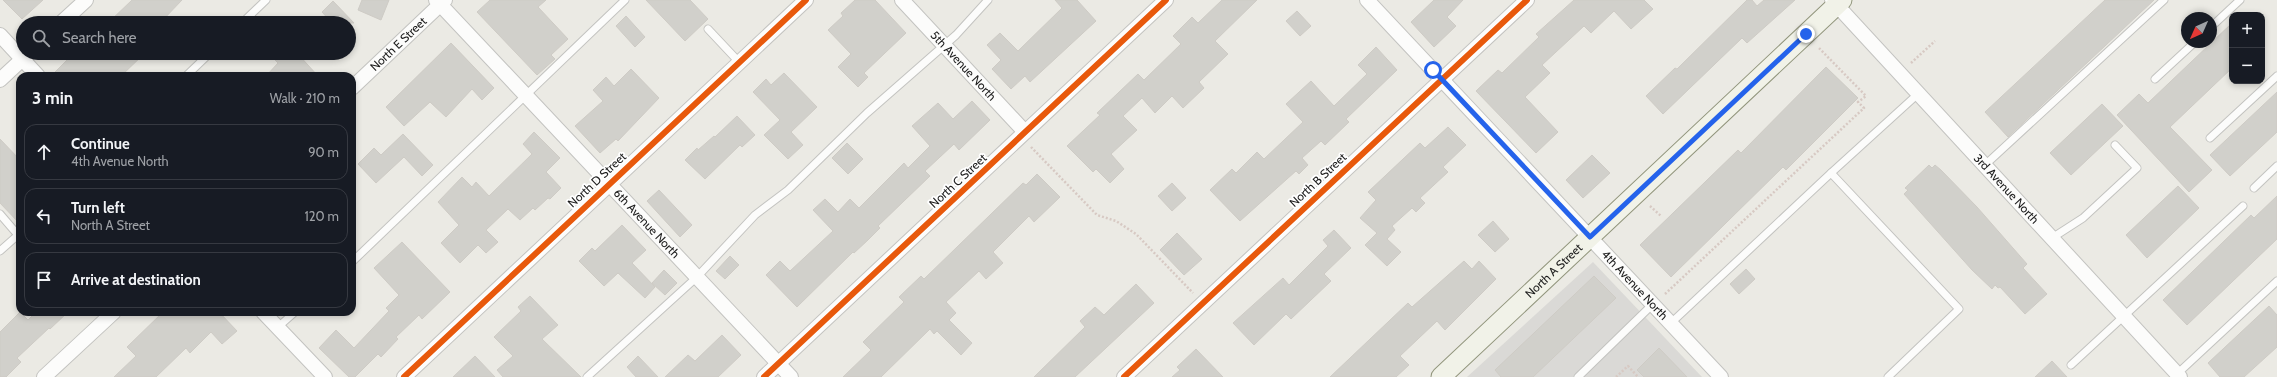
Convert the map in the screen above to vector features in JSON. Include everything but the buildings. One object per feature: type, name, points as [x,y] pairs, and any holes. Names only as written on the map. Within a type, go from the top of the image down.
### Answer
[{"type":"street","points":[[69,16],[86,0]]},
{"type":"street","name":"North D Street","points":[[404,377],[806,0]]},
{"type":"street","name":"5th Avenue North","points":[[902,0],[1026,132]]},
{"type":"street","name":"North C Street","points":[[764,377],[1166,0]]},
{"type":"street","name":"4th Avenue North","points":[[1368,0],[1653,304],[1675,319],[1721,377]]},
{"type":"street","name":"North B Street","points":[[1124,377],[1527,0]]},
{"type":"street","name":"6th Avenue North","points":[[441,2],[609,184],[791,377]]},
{"type":"street","name":"North E Street","points":[[356,84],[441,2]]},
{"type":"street","name":"3rd Avenue North","points":[[1837,2],[1918,93],[2179,375]]},
{"type":"street","name":"North A Street","points":[[1441,377],[1837,2]]},
{"type":"street","points":[[0,35],[16,48]]},
{"type":"street","points":[[0,80],[22,60]]},
{"type":"street","points":[[28,60],[36,72]]},
{"type":"street","points":[[44,377],[110,316]]},
{"type":"street","points":[[267,316],[325,377]]},
{"type":"lane","points":[[249,16],[266,0]]},
{"type":"lane","points":[[356,258],[625,0]]},
{"type":"lane","points":[[587,377],[697,277],[755,215],[788,190],[867,113],[944,45],[988,0]]},
{"type":"lane","points":[[1985,165],[2164,0]]},
{"type":"lane","points":[[2217,21],[2240,0]]},
{"type":"lane","points":[[708,29],[739,62]]},
{"type":"lane","points":[[2155,79],[2189,48]]},
{"type":"lane","points":[[190,72],[203,60]]},
{"type":"lane","points":[[2210,138],[2277,76]]},
{"type":"lane","points":[[1675,319],[1918,93]]},
{"type":"lane","points":[[2052,238],[2082,218],[2137,168],[2115,145]]},
{"type":"lane","points":[[2254,188],[2277,166]]},
{"type":"lane","points":[[1831,173],[1959,309],[1888,377]]},
{"type":"lane","points":[[2072,365],[2242,206]]},
{"type":"lane","points":[[0,214],[16,231]]},
{"type":"lane","points":[[0,251],[16,237]]},
{"type":"lane","points":[[2179,375],[2277,281]]},
{"type":"lane","points":[[1578,377],[1653,304]]},
{"type":"lane","points":[[278,327],[290,316]]},
{"type":"path","points":[[1910,65],[1935,41]]},
{"type":"path","points":[[1675,319],[1662,297],[1864,108],[1858,102],[1866,96],[1818,47]]},
{"type":"path","points":[[1030,145],[1097,215],[1116,221],[1136,234],[1195,295]]},
{"type":"path","points":[[1650,206],[1661,216]]},
{"type":"path","points":[[1616,377],[1628,366],[1638,377]]},
{"type":"shaded area","points":[[1593,262],[1702,377],[1467,377]]},
{"type":"cycle path","points":[[404,377],[806,0]]},
{"type":"cycle path","points":[[764,377],[1166,0]]},
{"type":"cycle path","points":[[1124,377],[1527,0]]},
{"type":"route","points":[[1433,70],[1590,237],[1806,34]]}]
